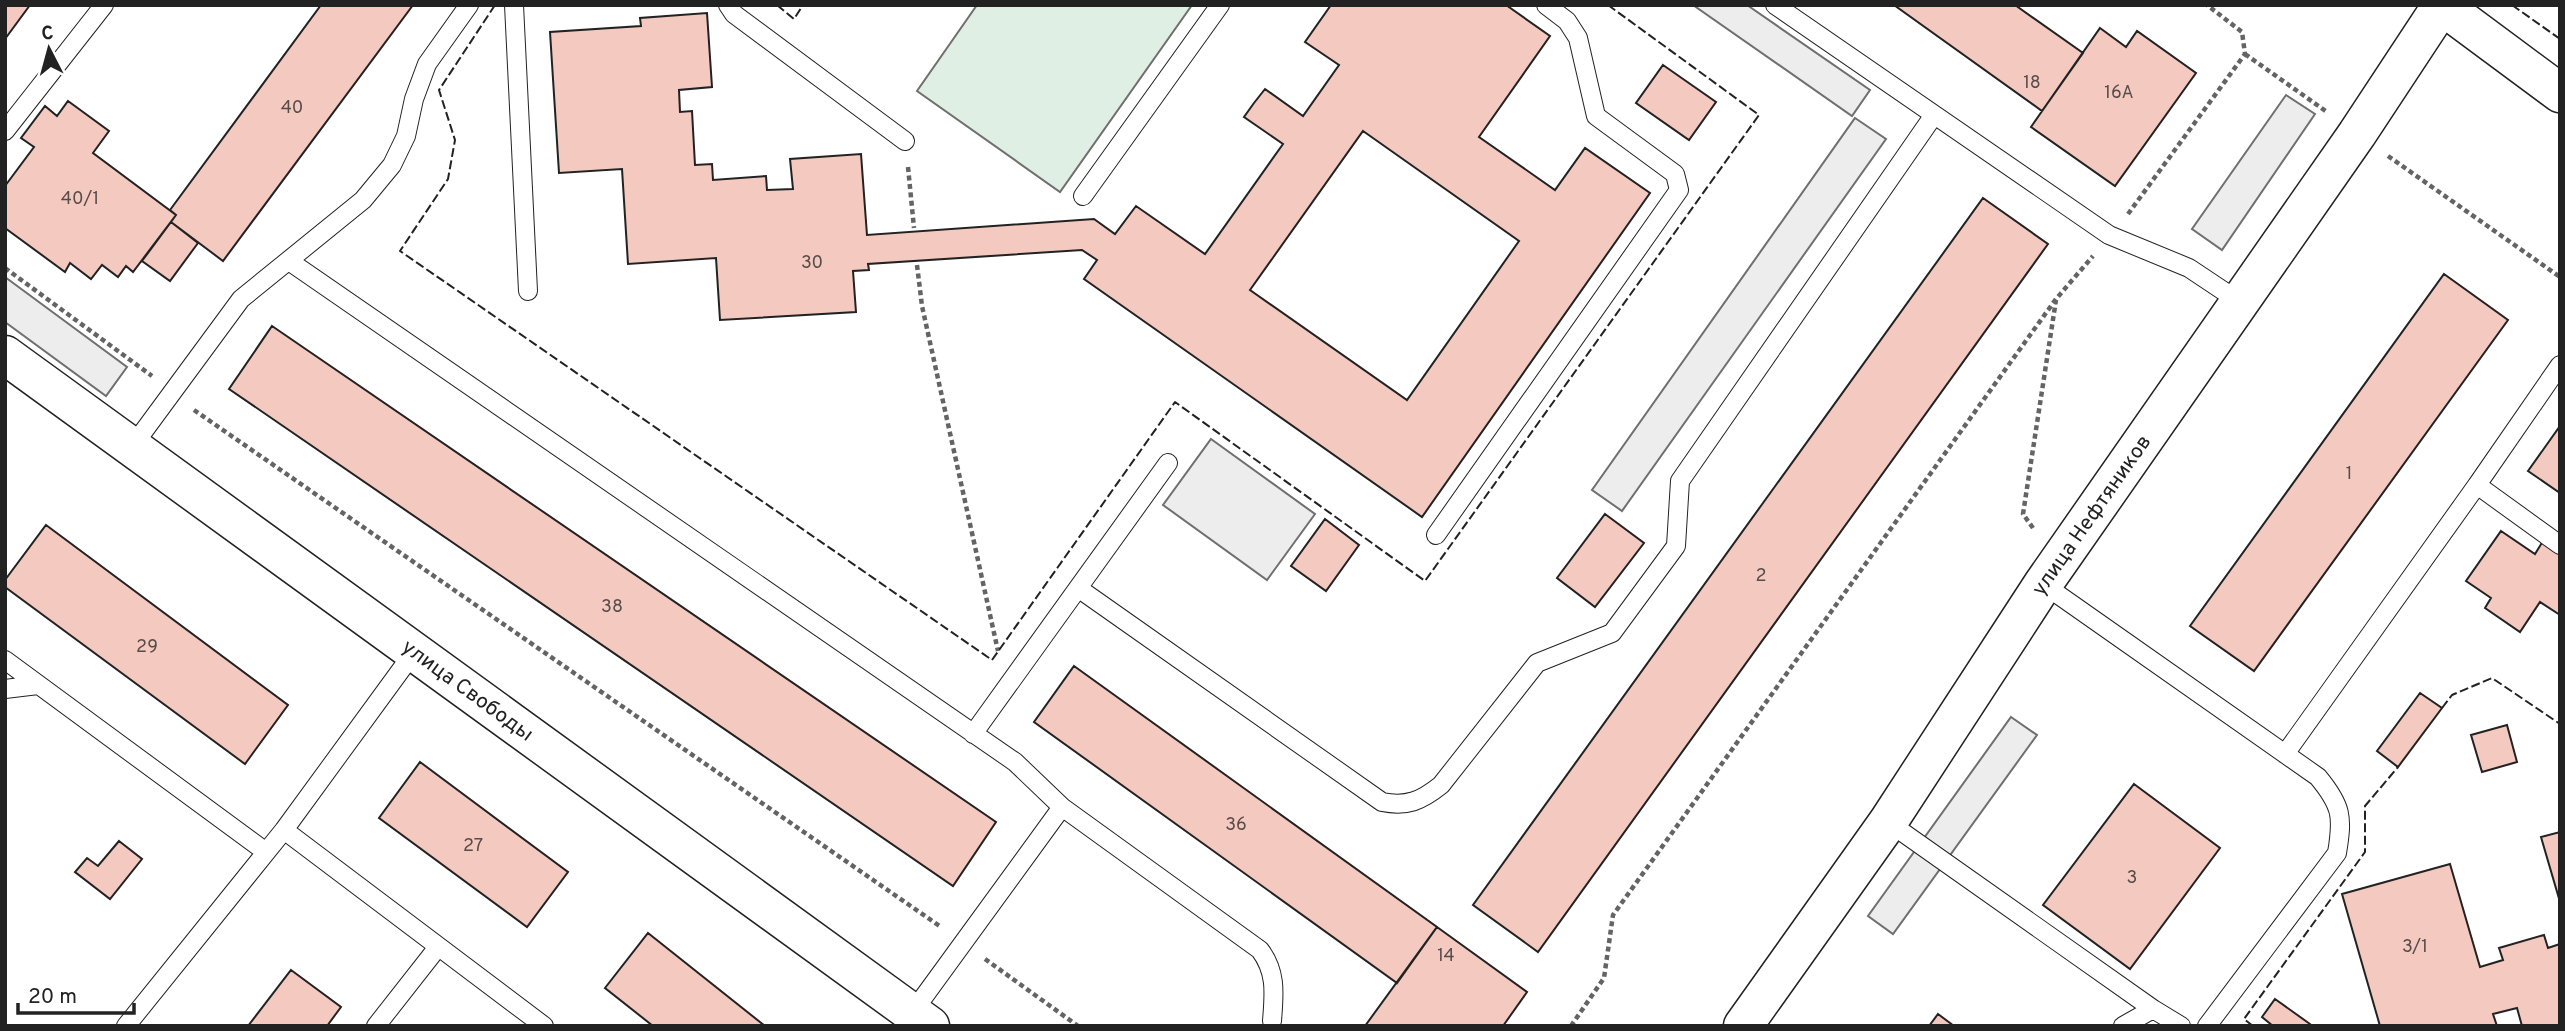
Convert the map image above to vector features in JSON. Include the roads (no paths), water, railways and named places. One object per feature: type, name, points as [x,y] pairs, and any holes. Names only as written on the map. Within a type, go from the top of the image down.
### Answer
[{"type":"main road","points":[[2443,6],[2560,93]]},
{"type":"main road","name":"улица Нефтяников","points":[[1743,1026],[1888,822],[2043,584],[2357,134],[2443,6]]},
{"type":"main road","name":"улица Свободы","points":[[5,355],[923,1022]]},
{"type":"lane","points":[[5,131],[104,5]]},
{"type":"lane","points":[[132,447],[241,299],[363,200],[392,165],[406,136],[414,99],[427,64],[469,5]]},
{"type":"lane","points":[[514,5],[528,291]]},
{"type":"lane","points":[[728,5],[734,15],[905,141]]},
{"type":"lane","points":[[1083,196],[1220,5]]},
{"type":"lane","points":[[1436,535],[1679,190],[1675,174],[1596,116],[1578,38],[1567,21],[1546,5]]},
{"type":"lane","points":[[1775,5],[2109,236],[2189,268],[2240,302]]},
{"type":"lane","points":[[1078,588],[1381,802],[1398,805],[1422,800],[1441,785],[1537,663],[1612,633],[1676,546],[1680,481],[1934,115]]},
{"type":"lane","points":[[289,261],[1015,762],[1062,807],[1260,950],[1267,960],[1275,986],[1272,1021]]},
{"type":"lane","points":[[2285,754],[2560,365]]},
{"type":"lane","points":[[973,734],[1168,463]]},
{"type":"lane","points":[[2477,485],[2560,545]]},
{"type":"lane","points":[[2043,584],[2318,777],[2339,806],[2342,826],[2337,853],[2207,1026]]},
{"type":"lane","points":[[126,1026],[284,830],[414,652]]},
{"type":"lane","points":[[5,660],[266,852]]},
{"type":"lane","points":[[5,689],[38,685]]},
{"type":"lane","points":[[923,1022],[963,943],[1062,807]]},
{"type":"lane","points":[[1888,822],[2181,1026]]},
{"type":"lane","points":[[284,830],[544,1026]]},
{"type":"lane","points":[[376,1026],[438,947]]},
{"type":"lane","points":[[2123,1026],[2153,1009]]}]
